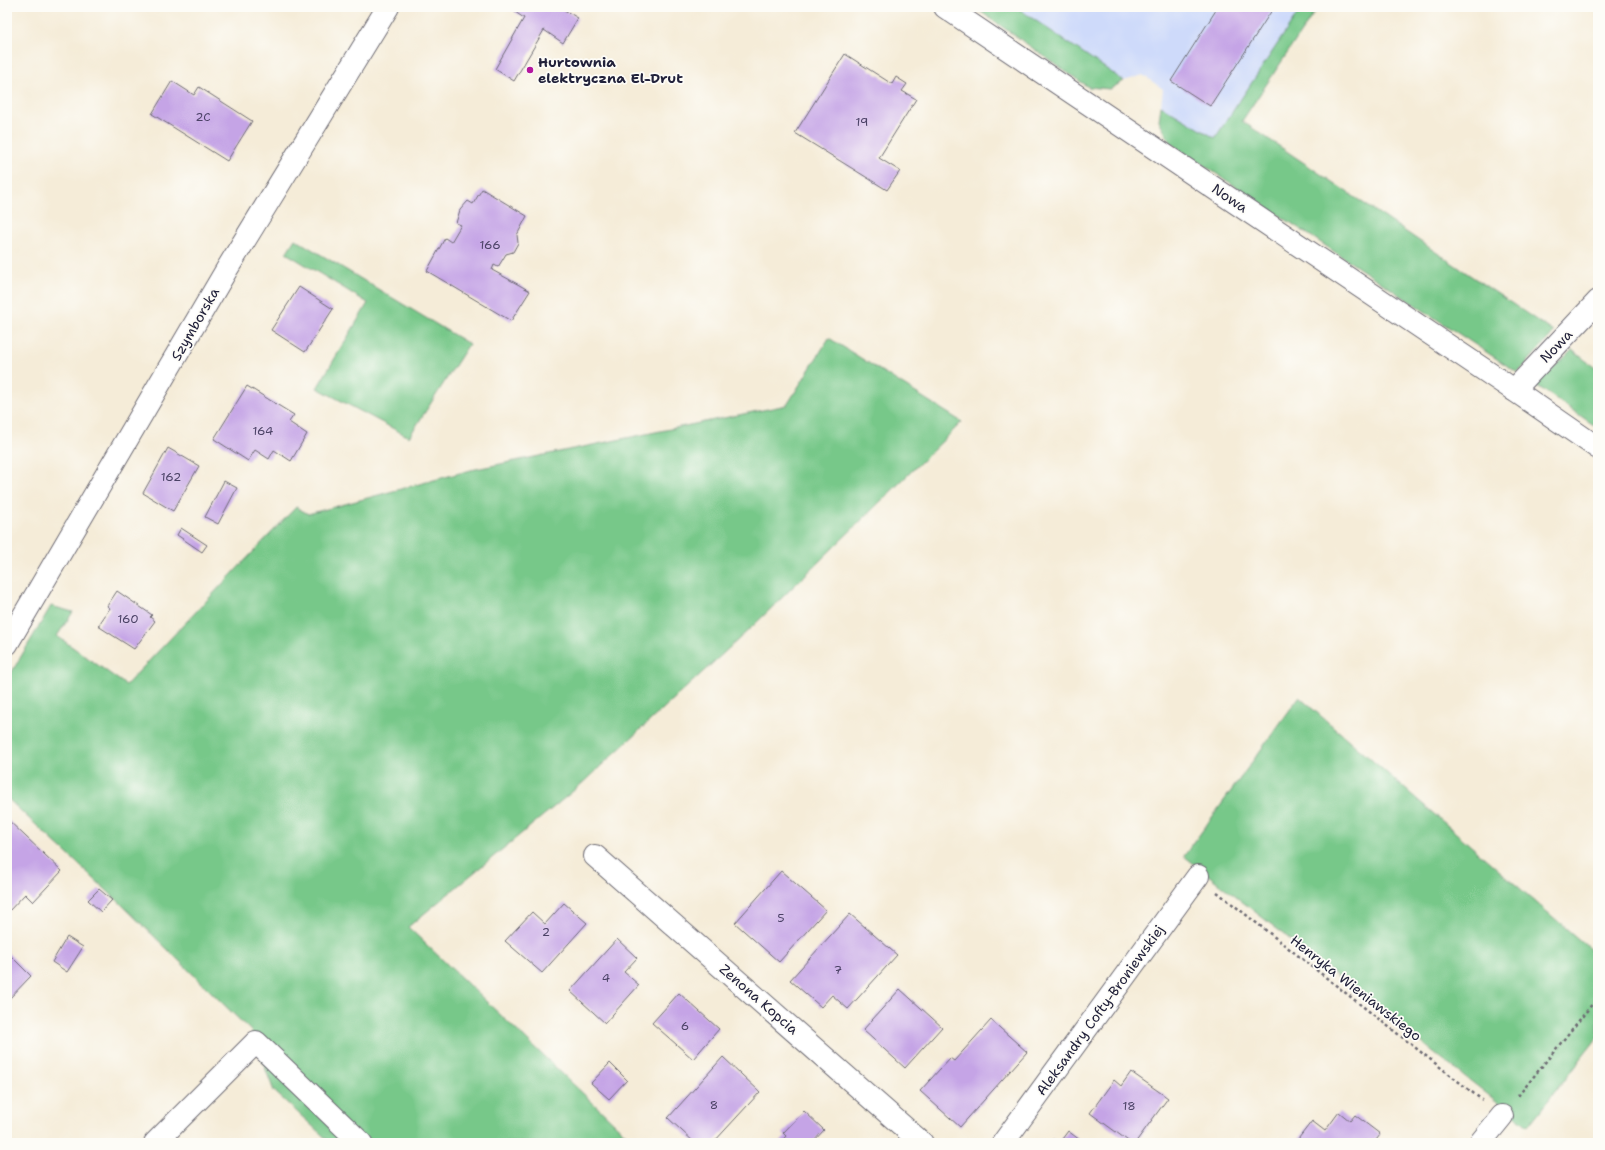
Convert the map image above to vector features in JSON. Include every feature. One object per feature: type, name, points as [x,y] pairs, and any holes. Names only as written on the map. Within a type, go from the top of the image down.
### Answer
[{"type":"street","name":"Szymborska","points":[[7,644],[227,269],[388,7]]},
{"type":"street","name":"Nowa","points":[[945,7],[1598,448]]},
{"type":"street","name":"Nowa","points":[[1514,390],[1598,301]]},
{"type":"street","name":"Zenona Kopcia","points":[[595,856],[922,1143]]},
{"type":"street","name":"Aleksandry Cofty-Broniewskiej","points":[[1002,1143],[1198,876]]},
{"type":"street","points":[[155,1143],[256,1042],[361,1143]]},
{"type":"street","points":[[1480,1143],[1502,1116]]},
{"type":"path","name":"Henryka Wieniawskiego","points":[[1198,876],[1502,1116]]},
{"type":"path","points":[[1502,1116],[1598,996]]},
{"type":"shaded area","points":[[1016,7],[1302,7],[1215,138],[1161,106],[1163,89],[1143,75],[1124,81]]},
{"type":"green space","points":[[974,7],[1016,7],[1124,81],[1110,89],[1088,87]]},
{"type":"green space","points":[[1302,7],[1318,7],[1242,121],[1554,332],[1518,373],[1170,143],[1159,120],[1161,106],[1215,138]]},
{"type":"green space","points":[[295,239],[469,344],[409,437],[317,388],[368,303],[286,253]]},
{"type":"green space","points":[[829,338],[962,422],[753,626],[578,787],[408,927],[635,1143],[331,1143],[274,1091],[251,1031],[118,901],[7,798],[7,680],[51,606],[73,612],[57,636],[126,685],[296,507],[308,514],[471,470],[787,405]]},
{"type":"green space","points":[[1572,350],[1598,370],[1598,428],[1536,385]]},
{"type":"green space","points":[[1299,697],[1598,956],[1598,1037],[1528,1126],[1184,856]]},
{"type":"building","points":[[518,7],[559,7],[578,18],[563,43],[544,30],[514,81],[495,69],[524,18],[515,12]]},
{"type":"building","points":[[1218,7],[1274,7],[1210,106],[1171,81]]},
{"type":"building","points":[[845,54],[892,84],[896,77],[907,84],[902,91],[916,99],[879,158],[900,171],[887,190],[795,133]]},
{"type":"building","points":[[172,81],[194,95],[199,87],[252,121],[227,161],[152,114]]},
{"type":"building","points":[[482,189],[527,216],[517,235],[518,243],[513,252],[506,254],[498,267],[494,265],[492,270],[530,291],[511,321],[427,271],[445,238],[451,242],[461,225],[456,223],[460,210],[468,201],[473,204]]},
{"type":"building","points":[[299,287],[333,309],[305,352],[271,330]]},
{"type":"building","points":[[247,386],[294,415],[289,422],[307,434],[291,461],[274,450],[269,459],[255,450],[248,461],[214,439]]},
{"type":"building","points":[[168,448],[199,466],[173,511],[143,493]]},
{"type":"building","points":[[224,481],[237,488],[218,524],[205,517]]},
{"type":"building","points":[[181,528],[207,545],[202,552],[177,535]]},
{"type":"building","points":[[117,591],[152,615],[150,617],[155,621],[134,649],[98,626],[110,608],[107,606]]},
{"type":"building","points":[[7,819],[62,871],[33,902],[25,894],[8,912]]},
{"type":"building","points":[[781,871],[826,910],[779,962],[735,923]]},
{"type":"building","points":[[99,889],[112,900],[101,912],[88,900]]},
{"type":"building","points":[[564,903],[587,923],[542,973],[505,941],[532,912],[545,924]]},
{"type":"building","points":[[850,914],[897,955],[848,1009],[832,995],[821,1007],[790,980]]},
{"type":"building","points":[[67,937],[83,947],[67,972],[52,962]]},
{"type":"building","points":[[617,939],[637,958],[624,972],[639,985],[605,1023],[570,991]]},
{"type":"building","points":[[7,952],[31,976],[7,1001]]},
{"type":"building","points":[[900,989],[942,1027],[905,1068],[863,1030]]},
{"type":"building","points":[[679,993],[719,1029],[693,1059],[652,1023]]},
{"type":"building","points":[[991,1020],[1027,1052],[960,1127],[920,1091],[950,1058],[954,1061]]},
{"type":"building","points":[[723,1057],[760,1092],[713,1143],[695,1143],[668,1118]]},
{"type":"building","points":[[610,1063],[627,1080],[609,1099],[591,1083]]},
{"type":"building","points":[[1131,1072],[1168,1098],[1135,1143],[1131,1143],[1090,1113],[1114,1080],[1121,1086]]},
{"type":"building","points":[[804,1111],[824,1130],[813,1142],[814,1143],[780,1143],[786,1136],[783,1133]]},
{"type":"building","points":[[1339,1112],[1350,1121],[1355,1115],[1380,1134],[1373,1143],[1295,1143],[1312,1121],[1325,1131]]},
{"type":"building","points":[[1068,1131],[1084,1143],[1059,1143]]},
{"type":"building","points":[[1053,1139],[1059,1143],[1051,1143]]},
{"type":"place","name":"Hurtownia elektryczna El-Drut","points":[[530,70]]}]
